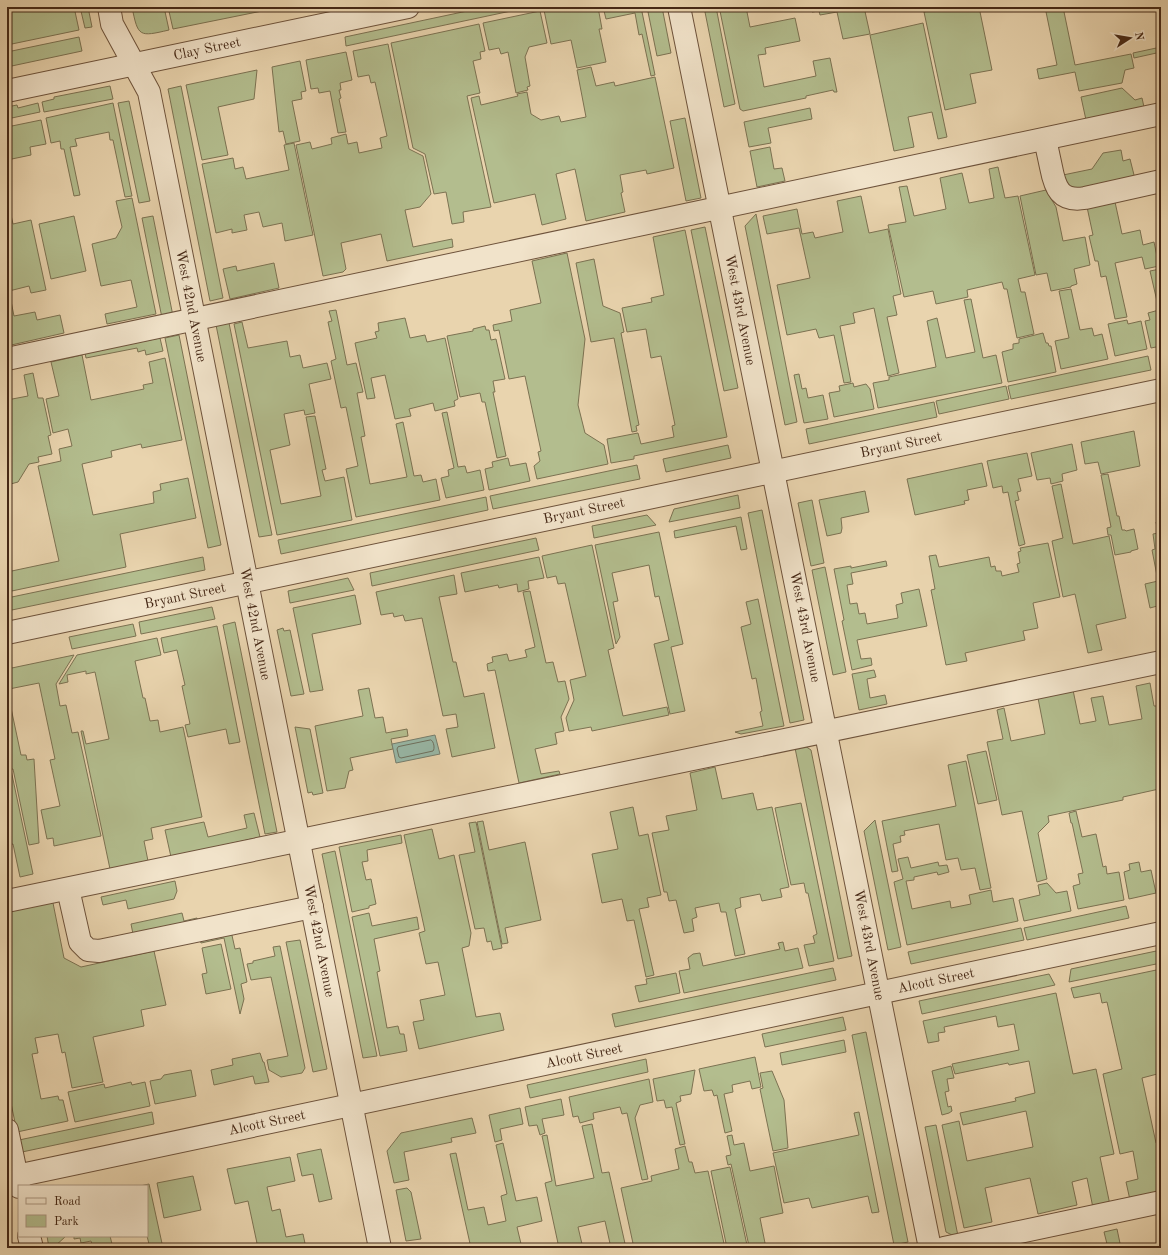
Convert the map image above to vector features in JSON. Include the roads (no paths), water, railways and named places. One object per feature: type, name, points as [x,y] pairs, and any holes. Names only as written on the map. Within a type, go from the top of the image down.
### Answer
[{"type":"street","name":"West 42nd Avenue","points":[[109,7],[112,24],[148,92],[380,1248]]},
{"type":"street","name":"Clay Street","points":[[7,91],[408,7]]},
{"type":"street","name":"West 43rd Avenue","points":[[679,7],[930,1248]]},
{"type":"street","points":[[7,359],[1161,114]]},
{"type":"street","points":[[1045,139],[1054,181],[1062,194],[1069,198],[1077,199],[1161,181]]},
{"type":"street","name":"Bryant Street","points":[[7,633],[1161,390]]},
{"type":"street","points":[[7,902],[1161,662]]},
{"type":"street","points":[[68,889],[80,942],[88,950],[93,951],[312,907]]},
{"type":"street","name":"Alcott Street","points":[[14,1180],[351,1105],[1161,933]]},
{"type":"street","points":[[7,1130],[14,1180]]},
{"type":"street","points":[[944,1248],[1161,1202]]},
{"type":"street","points":[[29,1237],[32,1248]]},
{"type":"water","points":[[435,735],[440,754],[396,763],[392,744]]}]
